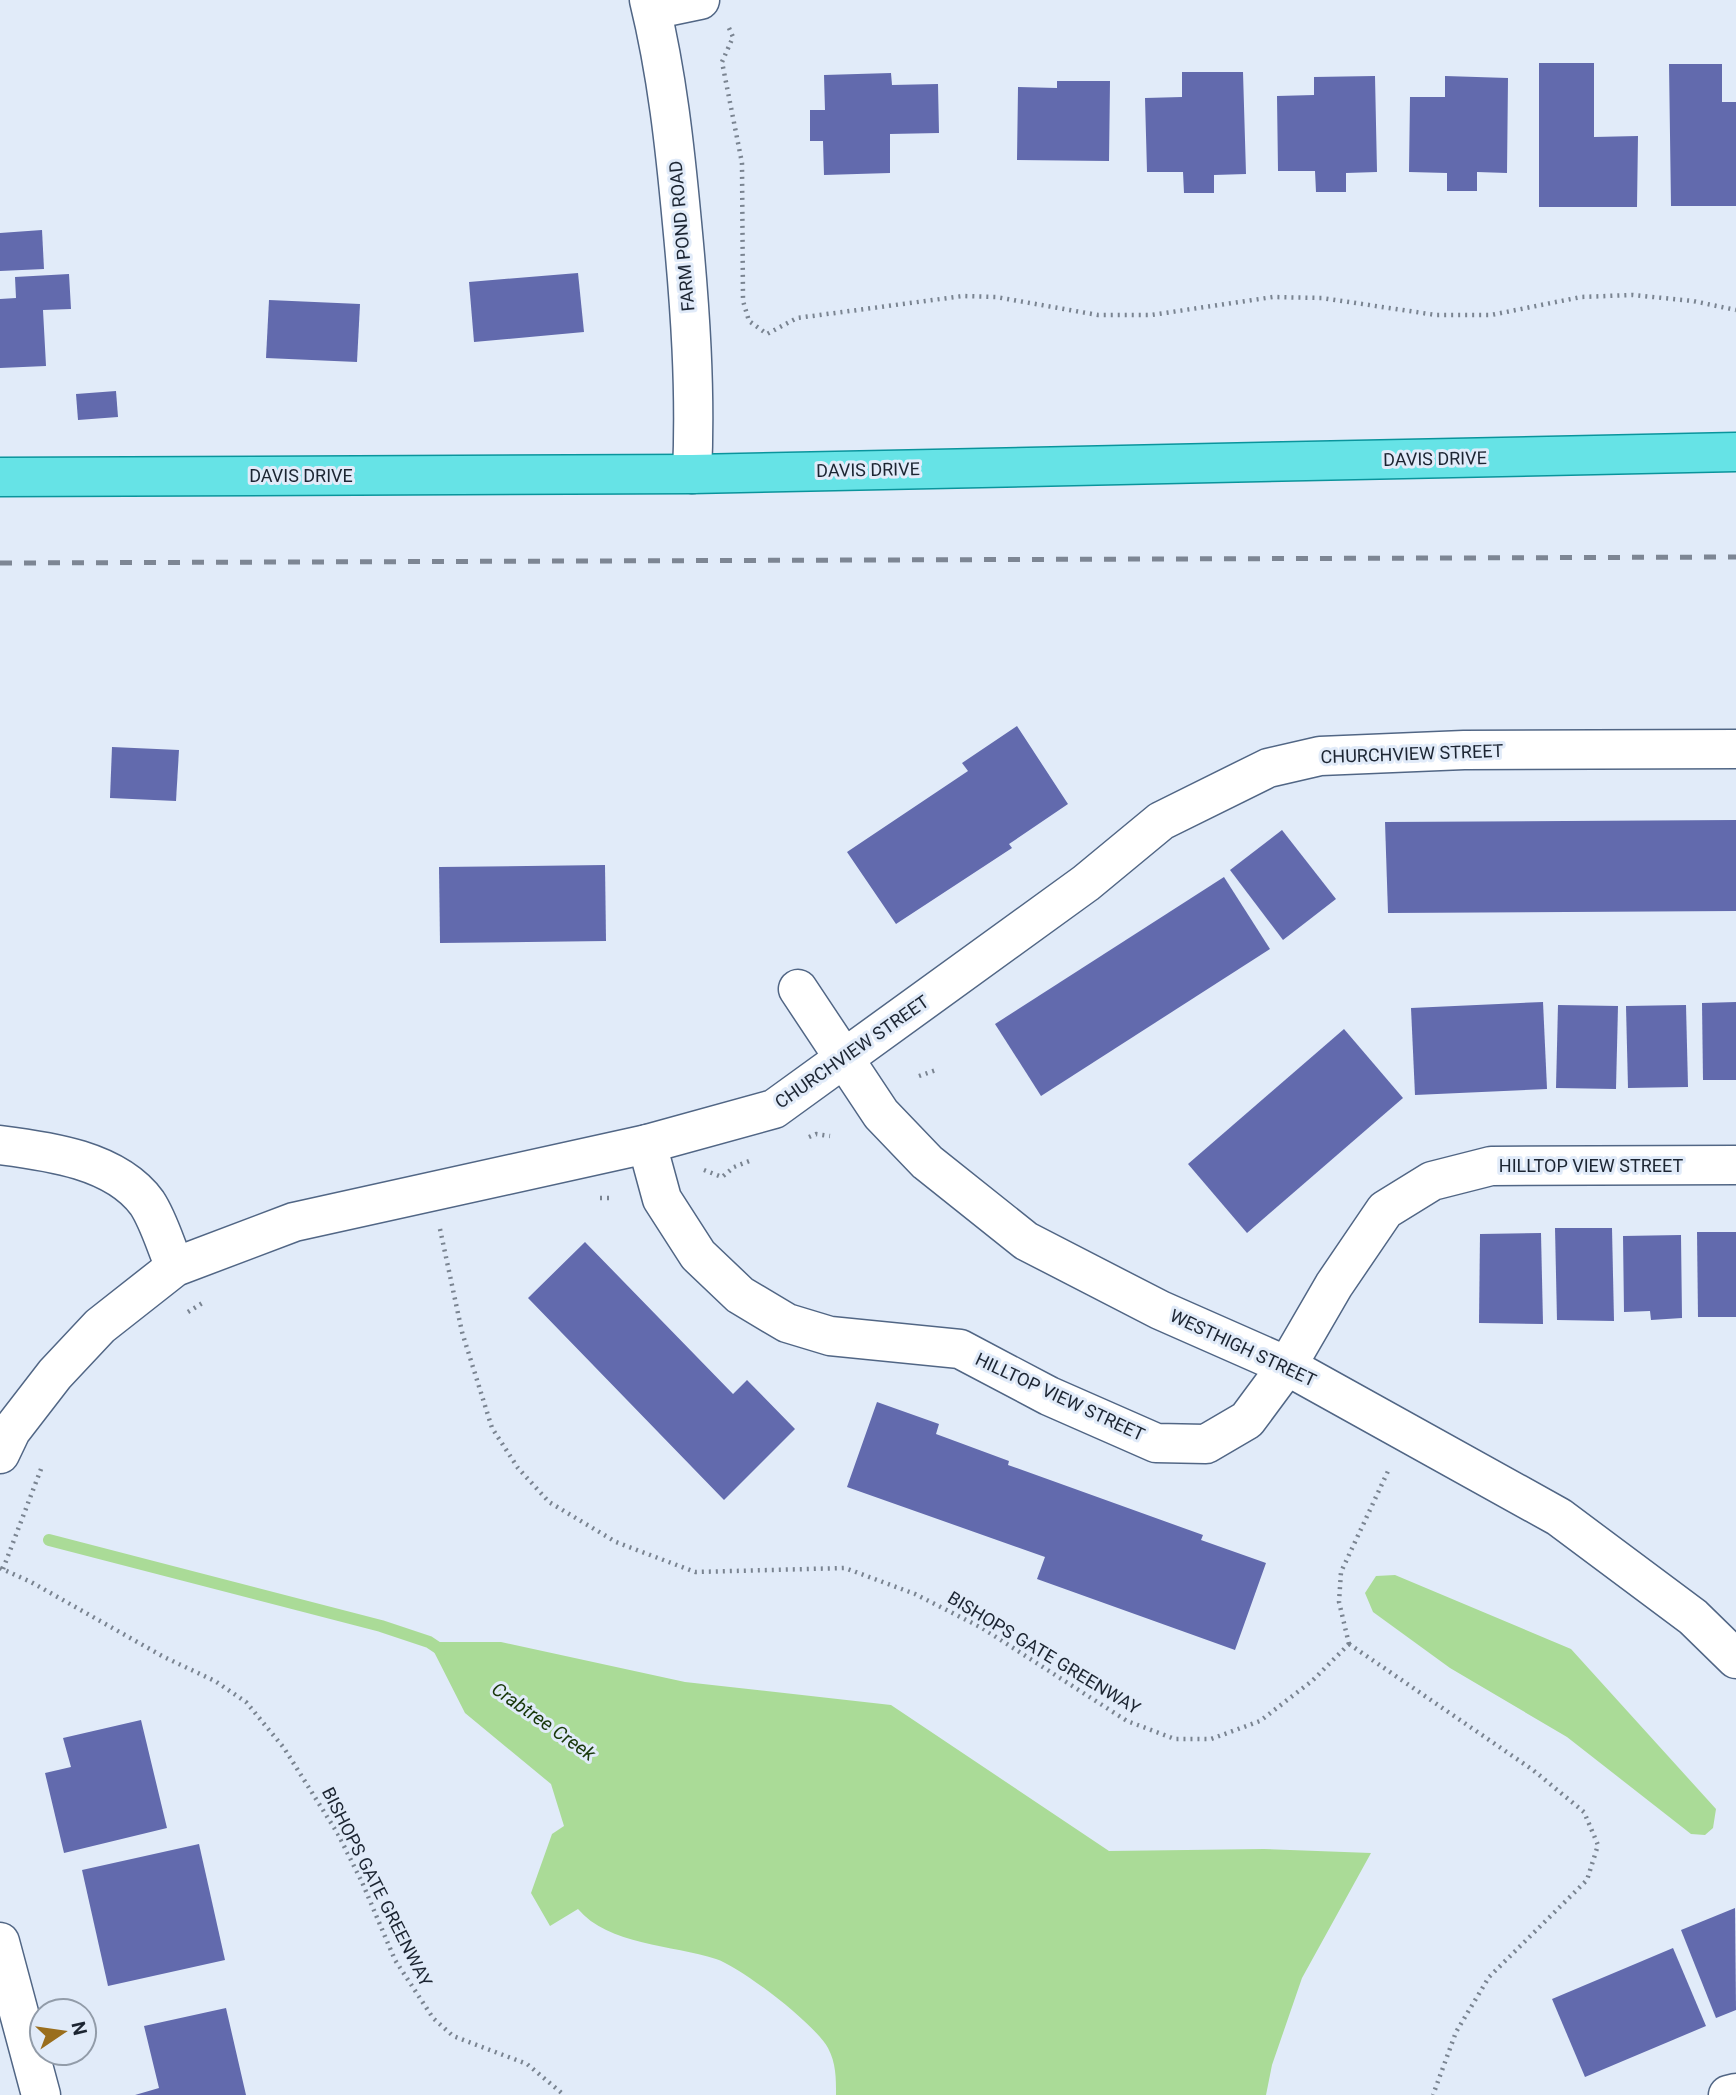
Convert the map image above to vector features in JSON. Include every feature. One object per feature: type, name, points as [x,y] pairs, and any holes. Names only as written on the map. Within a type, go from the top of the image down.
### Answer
[{"type":"main road","name":"DAVIS DRIVE","points":[[0,477],[692,474],[1736,452]]},
{"type":"street","points":[[650,5],[700,0]]},
{"type":"street","name":"FARM POND ROAD","points":[[650,5],[676,156],[695,421],[692,474]]},
{"type":"street","name":"CHURCHVIEW STREET","points":[[0,1454],[11,1431],[55,1374],[100,1326],[175,1267],[294,1222],[647,1144],[774,1109],[1086,883],[1161,821],[1268,768],[1320,756],[1464,750],[1736,749]]},
{"type":"street","name":"WESTHIGH STREET","points":[[798,989],[872,1104],[927,1162],[1026,1241],[1160,1310],[1287,1366],[1559,1517],[1693,1617],[1736,1659]]},
{"type":"street","name":"HILLTOP VIEW STREET","points":[[647,1144],[662,1199],[698,1255],[740,1295],[787,1323],[830,1336],[960,1349],[1049,1396],[1156,1443],[1206,1444],[1247,1420],[1287,1366],[1334,1285],[1385,1210],[1433,1181],[1491,1167],[1736,1165]]},
{"type":"street","points":[[0,1145],[34,1149],[84,1161],[118,1177],[146,1203],[175,1267]]},
{"type":"street","points":[[0,1942],[41,2095]]},
{"type":"street","points":[[1728,2095],[1736,2092]]},
{"type":"path","points":[[733,37],[722,62],[742,163],[745,311],[753,326],[767,334],[797,318],[963,296],[996,297],[1098,315],[1151,315],[1273,298],[1322,298],[1436,315],[1491,315],[1581,297],[1633,295],[1693,301],[1736,310]]},
{"type":"path","points":[[919,1076],[936,1070]]},
{"type":"path","name":"BISHOPS GATE GREENWAY","points":[[428,1233],[441,1231],[462,1332],[492,1428],[518,1468],[549,1502],[616,1542],[695,1572],[845,1568],[915,1594],[971,1622],[1128,1721],[1175,1739],[1211,1739],[1260,1721],[1312,1681],[1349,1644]]},
{"type":"path","points":[[181,1316],[210,1298]]},
{"type":"path","points":[[1,1569],[45,1458]]},
{"type":"path","points":[[1389,1469],[1341,1572],[1339,1602],[1349,1644],[1533,1770],[1584,1812],[1598,1845],[1587,1880],[1489,1977],[1456,2032],[1433,2095]]},
{"type":"path","name":"BISHOPS GATE GREENWAY","points":[[1,1569],[32,1582],[164,1657],[215,1681],[246,1702],[284,1748],[338,1834],[395,1960],[433,2018],[453,2036],[527,2064],[564,2095]]},
{"type":"water","points":[[1395,1575],[1571,1649],[1716,1809],[1713,1828],[1705,1835],[1691,1834],[1567,1737],[1450,1668],[1373,1612],[1365,1593],[1376,1576]]},
{"type":"water","points":[[429,1642],[501,1642],[685,1682],[891,1705],[1109,1851],[1264,1849],[1371,1853],[1302,1978],[1272,2065],[1266,2095],[836,2095],[833,2059],[821,2038],[777,1998],[727,1964],[699,1954],[624,1937],[591,1921],[578,1909],[550,1926],[531,1893],[552,1834],[564,1826],[551,1784],[465,1713]]},
{"type":"building","points":[[1539,63],[1594,63],[1594,137],[1638,136],[1637,207],[1539,207]]},
{"type":"building","points":[[1669,64],[1722,64],[1722,102],[1736,102],[1736,206],[1671,206]]},
{"type":"building","points":[[1182,72],[1243,72],[1246,174],[1214,175],[1214,193],[1184,193],[1183,172],[1147,172],[1145,98],[1182,97]]},
{"type":"building","points":[[891,73],[892,85],[938,84],[939,133],[890,134],[890,173],[824,175],[823,141],[810,141],[810,110],[825,110],[824,75]]},
{"type":"building","points":[[1375,76],[1377,172],[1346,173],[1346,192],[1316,192],[1315,171],[1278,171],[1277,96],[1314,95],[1314,77]]},
{"type":"building","points":[[1445,76],[1508,78],[1507,173],[1477,172],[1477,191],[1447,191],[1447,173],[1409,172],[1410,97],[1445,97]]},
{"type":"building","points":[[1057,81],[1110,81],[1109,161],[1017,160],[1018,87],[1057,88]]},
{"type":"building","points":[[42,230],[44,269],[0,271],[0,233]]},
{"type":"building","points":[[578,273],[584,332],[474,342],[469,282]]},
{"type":"building","points":[[69,274],[71,309],[43,310],[46,366],[0,368],[0,299],[16,298],[15,277]]},
{"type":"building","points":[[269,300],[360,304],[357,362],[266,358]]},
{"type":"building","points":[[116,391],[118,417],[78,420],[76,394]]},
{"type":"building","points":[[1017,726],[1068,804],[1009,844],[1012,848],[896,924],[847,852],[968,771],[962,763]]},
{"type":"building","points":[[112,747],[179,750],[176,801],[110,798]]},
{"type":"building","points":[[1736,820],[1736,911],[1388,913],[1385,822]]},
{"type":"building","points":[[1282,830],[1336,899],[1283,940],[1230,870]]},
{"type":"building","points":[[605,865],[606,941],[440,943],[439,867]]},
{"type":"building","points":[[1224,877],[1270,949],[1041,1096],[995,1024]]},
{"type":"building","points":[[1543,1002],[1547,1089],[1415,1095],[1411,1008]]},
{"type":"building","points":[[1736,1002],[1736,1080],[1703,1080],[1702,1003]]},
{"type":"building","points":[[1558,1005],[1618,1006],[1616,1089],[1556,1088]]},
{"type":"building","points":[[1686,1005],[1688,1087],[1628,1088],[1626,1006]]},
{"type":"building","points":[[1344,1029],[1403,1098],[1247,1233],[1188,1164]]},
{"type":"building","points":[[1555,1228],[1612,1228],[1614,1321],[1557,1320]]},
{"type":"building","points":[[1697,1232],[1736,1232],[1736,1317],[1698,1317]]},
{"type":"building","points":[[1541,1233],[1543,1324],[1479,1323],[1480,1234]]},
{"type":"building","points":[[1681,1235],[1682,1318],[1651,1320],[1650,1311],[1624,1312],[1623,1236]]},
{"type":"building","points":[[585,1242],[733,1394],[747,1380],[795,1429],[724,1500],[528,1298]]},
{"type":"building","points":[[877,1402],[939,1424],[936,1434],[1009,1461],[1008,1465],[1203,1535],[1201,1540],[1266,1563],[1235,1650],[1037,1579],[1045,1557],[847,1487]]},
{"type":"building","points":[[141,1720],[167,1828],[64,1853],[45,1773],[71,1767],[63,1738]]},
{"type":"building","points":[[199,1844],[225,1960],[108,1986],[82,1870]]},
{"type":"building","points":[[1735,1908],[1736,2010],[1716,2018],[1681,1930]]},
{"type":"building","points":[[1673,1948],[1706,2026],[1585,2077],[1552,1999]]},
{"type":"building","points":[[226,2008],[246,2095],[135,2095],[159,2088],[144,2026]]},
{"type":"waterway","name":"Crabtree Creek","points":[[49,1540],[381,1626],[429,1642],[441,1650]]},
{"type":"railway","points":[[0,563],[1736,557]]}]
